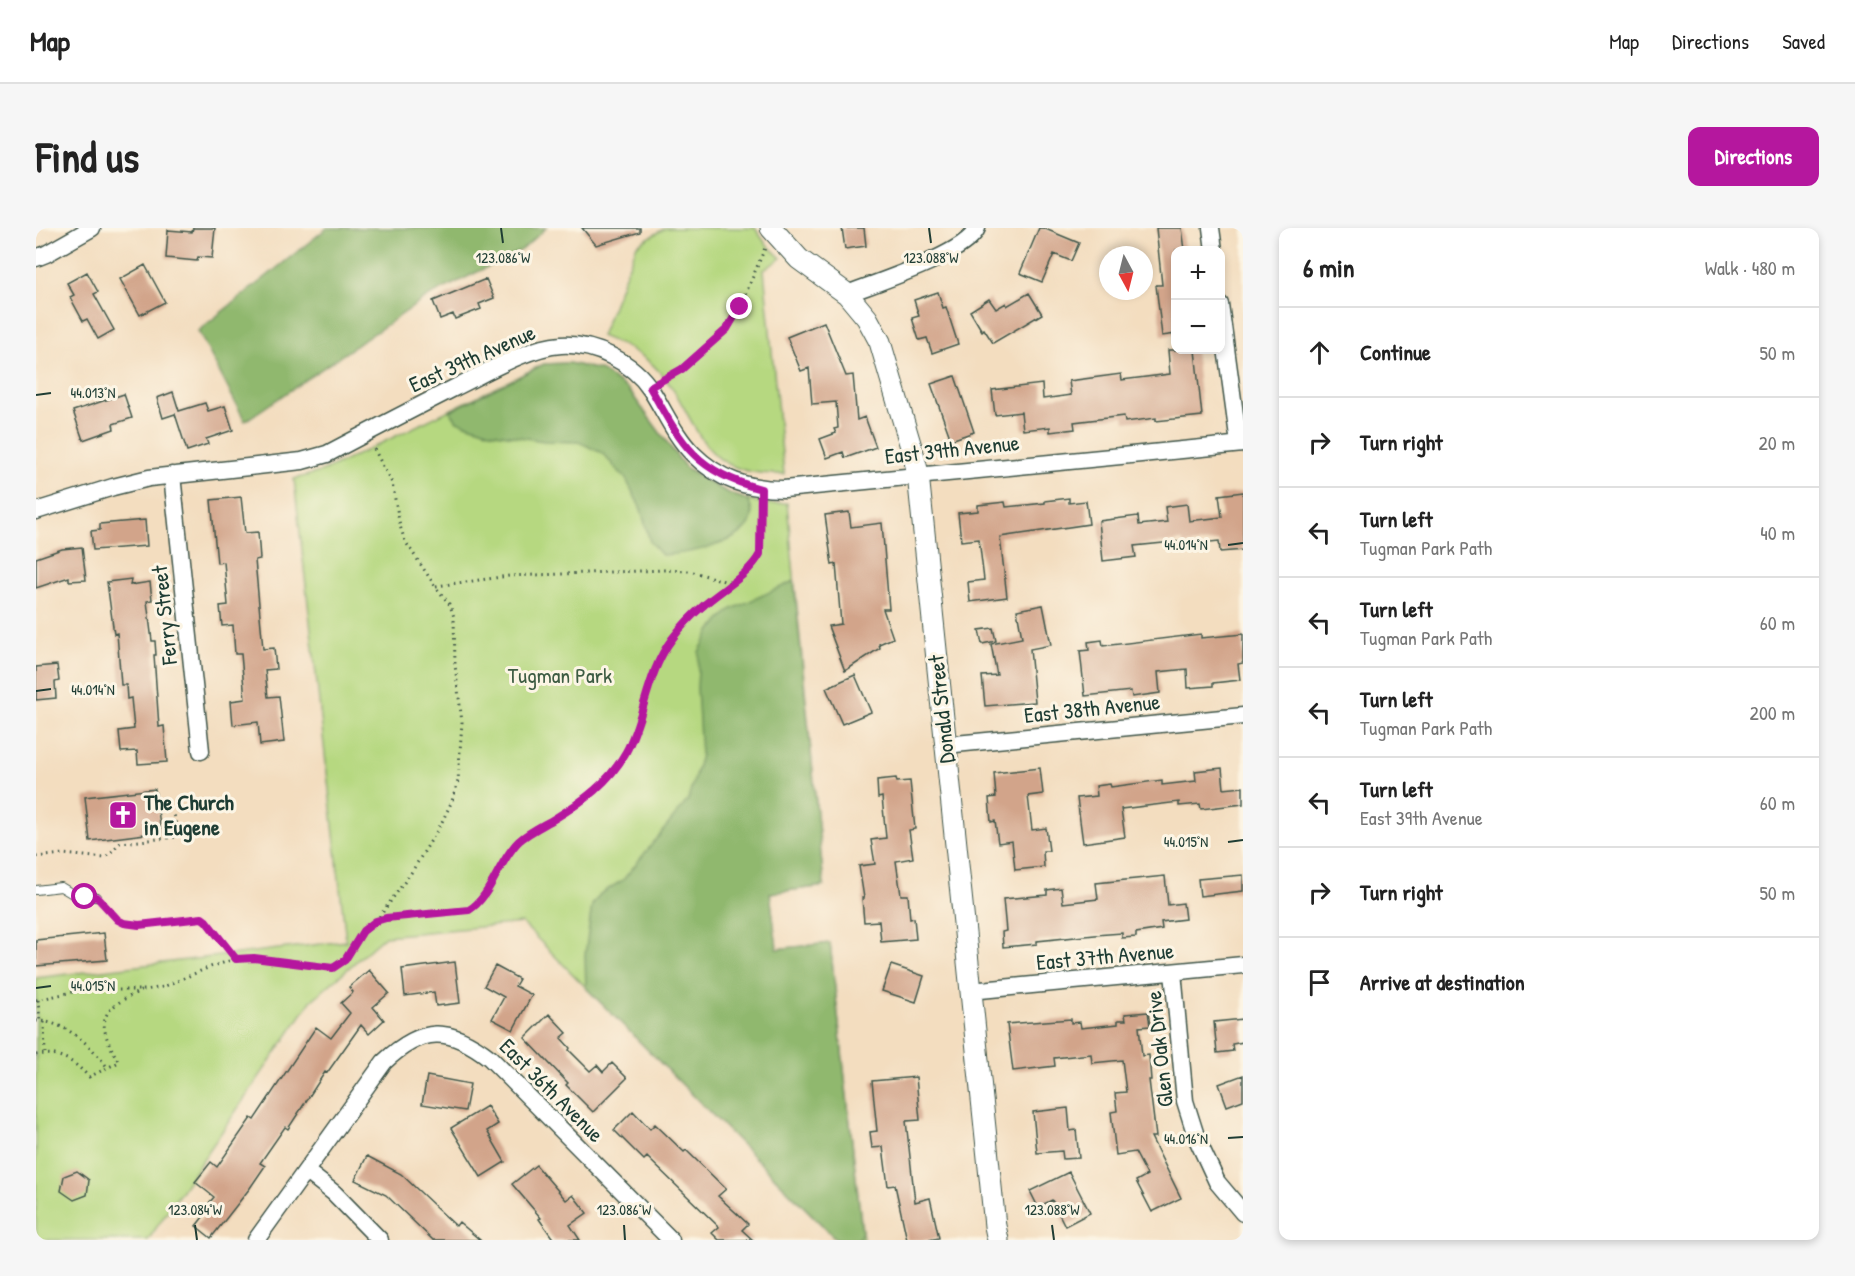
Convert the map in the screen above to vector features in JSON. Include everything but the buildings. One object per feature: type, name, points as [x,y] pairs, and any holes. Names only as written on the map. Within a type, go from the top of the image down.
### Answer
[{"type":"street","points":[[36,258],[92,228]]},
{"type":"street","points":[[847,294],[942,257],[961,246],[975,234],[977,228]]},
{"type":"street","points":[[1211,228],[1213,246]]},
{"type":"street","name":"Donald Street","points":[[772,230],[799,259],[847,294],[867,318],[880,342],[912,446],[918,474],[970,991],[998,1240]]},
{"type":"street","points":[[1225,332],[1241,444]]},
{"type":"street","name":"East 39th Avenue","points":[[36,511],[149,478],[302,461],[327,454],[492,369],[534,351],[561,345],[589,348],[611,356],[634,372],[650,387],[674,430],[693,454],[714,472],[739,483],[761,489],[784,489],[1241,444]]},
{"type":"street","name":"Ferry Street","points":[[172,475],[201,751]]},
{"type":"street","name":"East 38th Avenue","points":[[945,745],[1243,716]]},
{"type":"street","name":"East 37th Avenue","points":[[970,991],[1243,964]]},
{"type":"street","name":"Glen Oak Drive","points":[[1173,972],[1185,1101],[1197,1139],[1216,1182],[1243,1214]]},
{"type":"street","name":"East 36th Avenue","points":[[256,1240],[384,1062],[400,1046],[436,1034],[453,1036],[472,1044],[490,1058],[671,1240]]},
{"type":"street","points":[[306,1171],[334,1193],[380,1240]]},
{"type":"lane","points":[[36,890],[62,887],[76,896],[97,897]]},
{"type":"path","points":[[650,387],[682,369],[727,329],[740,307],[772,230]]},
{"type":"path","points":[[45,1053],[37,1000],[82,990],[145,990],[163,987],[210,967],[236,959],[254,958],[333,968],[345,960],[363,931],[376,921],[406,880],[441,824],[458,781],[462,722],[455,665],[454,617],[450,605],[405,541],[392,483],[366,433]]},
{"type":"path","points":[[376,921],[386,918],[469,910],[478,905],[500,867],[520,841],[597,789],[626,753],[660,659],[670,641],[702,606],[756,562],[760,554],[761,489]]},
{"type":"path","points":[[435,586],[509,576],[664,570],[690,571],[731,583]]},
{"type":"path","points":[[36,858],[63,854],[105,858],[120,843],[177,837],[174,812]]},
{"type":"path","points":[[97,897],[118,920],[124,923],[139,925],[202,918],[236,959]]},
{"type":"path","points":[[36,1055],[45,1053],[62,1056],[77,1064],[89,1077],[119,1062],[105,1036],[104,1026],[107,1015],[112,1006],[122,999],[145,990]]},
{"type":"path","points":[[40,1021],[76,1035],[88,1045],[106,1067]]},
{"type":"green space","points":[[327,228],[546,228],[522,250],[429,296],[245,421],[198,331]]},
{"type":"green space","points":[[665,228],[755,228],[766,244],[781,258],[764,270],[784,474],[753,472],[731,465],[714,454],[702,439],[669,384],[653,365],[635,352],[601,336],[637,245]]},
{"type":"green space","name":"Tugman Park","points":[[569,363],[600,370],[628,389],[685,467],[728,493],[770,504],[787,503],[824,886],[770,893],[777,949],[830,943],[863,1240],[837,1240],[522,923],[385,936],[311,1001],[148,1240],[36,1240],[36,978],[346,941],[294,479],[324,471],[544,364]]},
{"type":"green space","points":[[569,363],[600,370],[628,389],[685,467],[731,494],[748,500],[752,517],[743,531],[723,543],[710,547],[662,555],[650,542],[641,509],[626,479],[602,453],[579,442],[544,441],[490,432],[457,421],[450,411],[544,364]]},
{"type":"green space","points":[[794,581],[824,886],[770,893],[777,949],[830,943],[862,1233],[857,1240],[837,1240],[586,988],[585,955],[592,905],[600,894],[623,880],[688,800],[701,755],[697,688],[699,652],[711,630],[730,610]]},
{"type":"place","name":"The Church in Eugene","points":[[123,815]]},
{"type":"route","points":[[85,897],[97,897],[118,920],[124,923],[139,925],[202,918],[236,959],[254,958],[333,968],[345,960],[363,931],[376,921],[386,918],[469,910],[478,905],[500,867],[520,841],[572,808],[597,789],[612,772],[626,753],[660,659],[670,641],[702,606],[747,571],[760,554],[761,489],[739,483],[714,472],[693,454],[674,430],[650,387],[682,369],[727,329],[740,307]]}]
